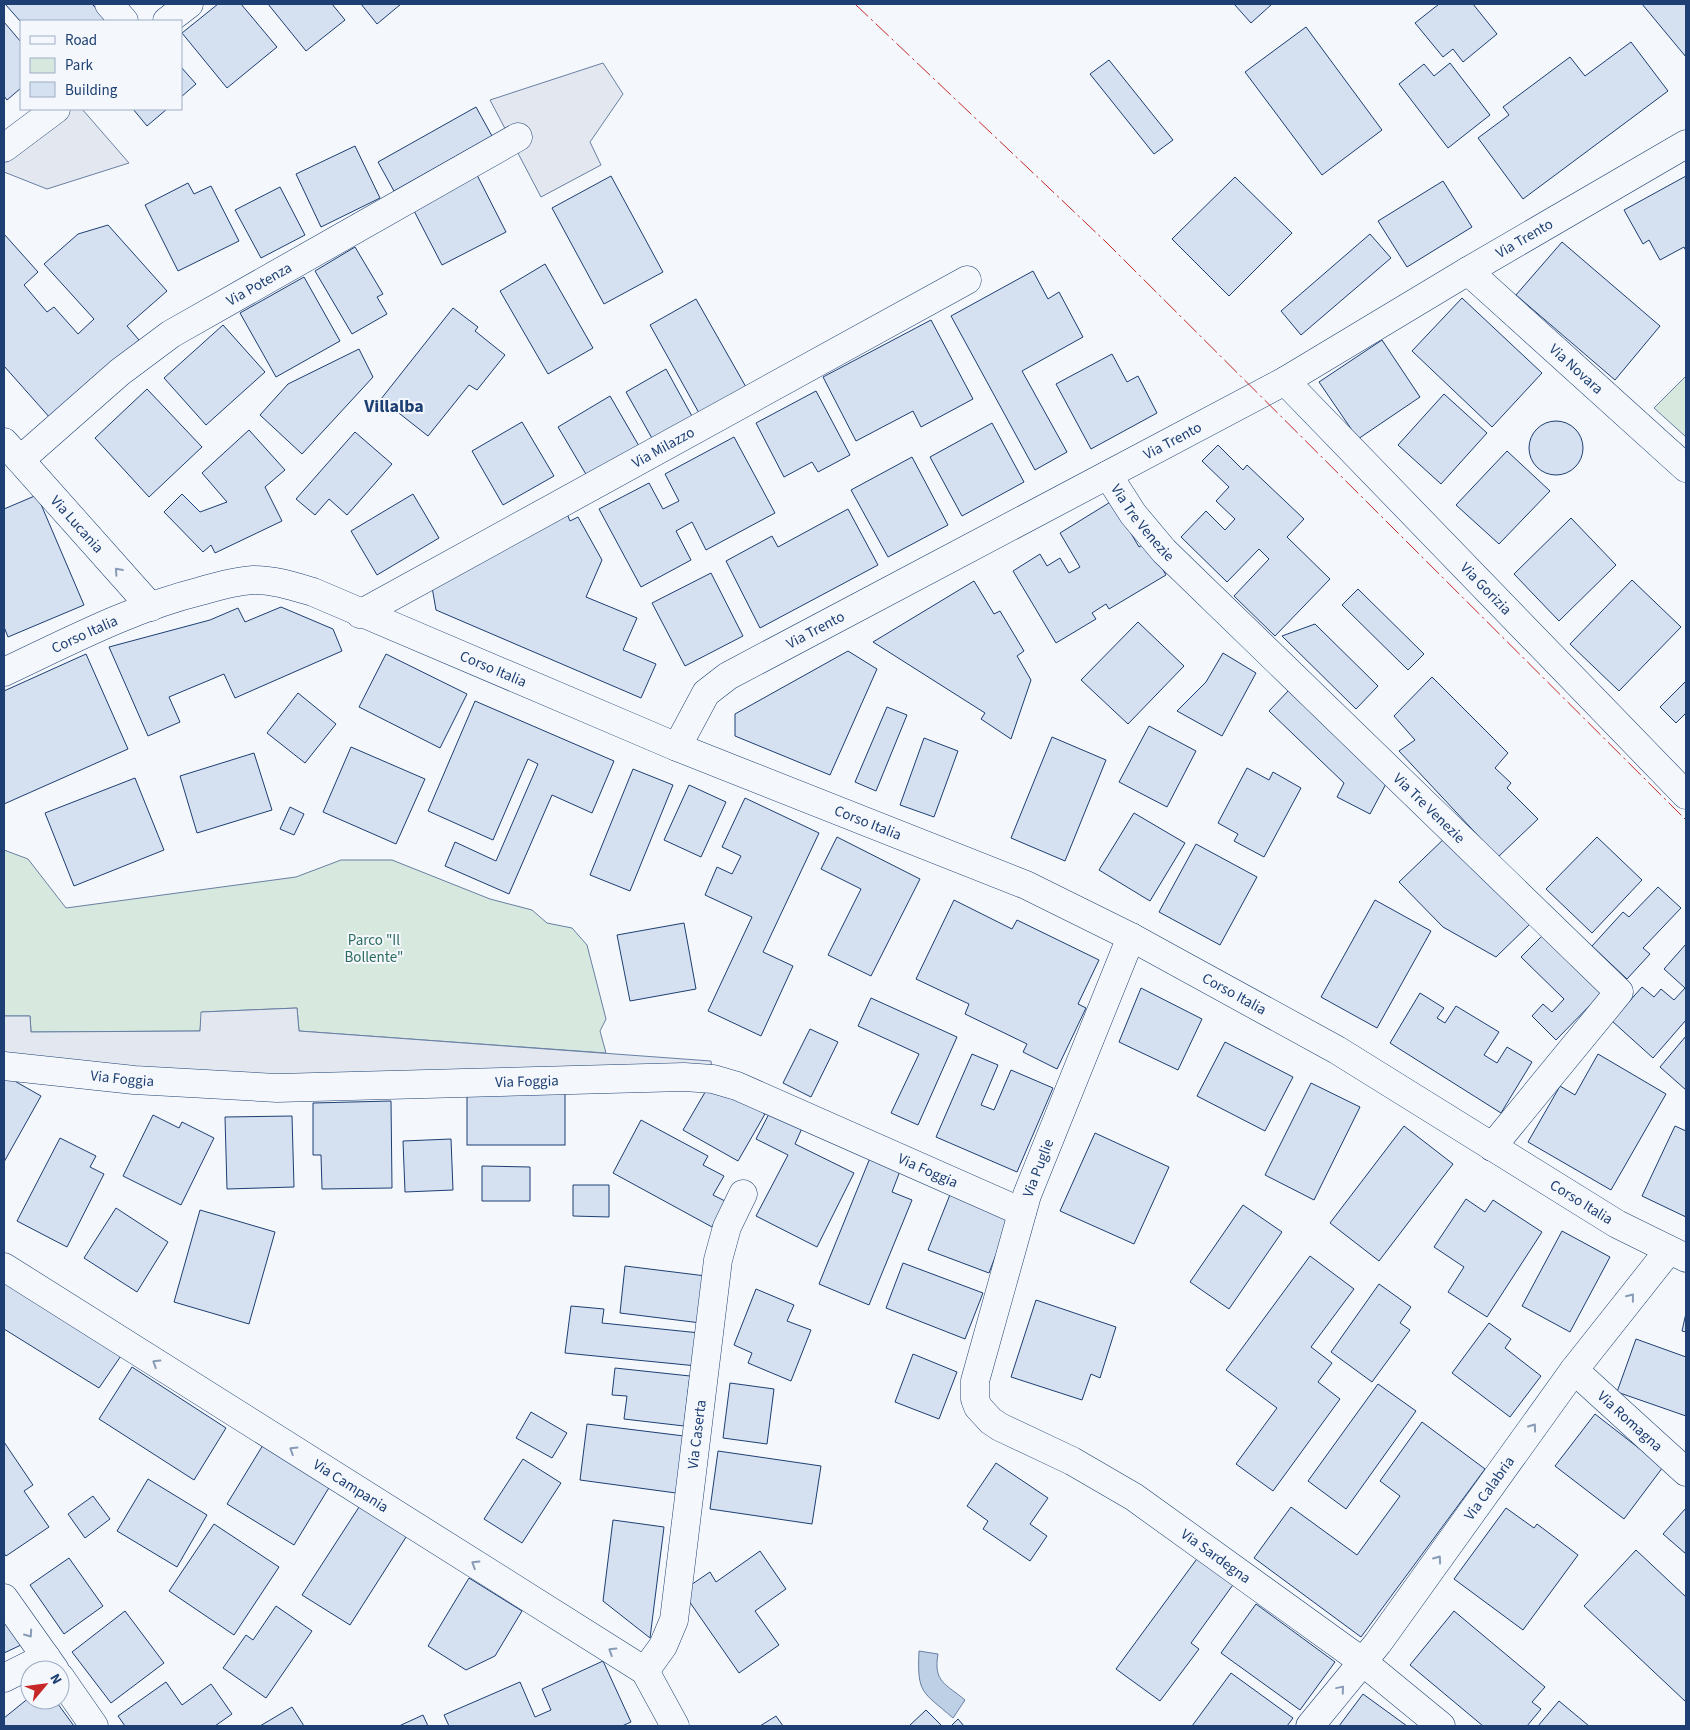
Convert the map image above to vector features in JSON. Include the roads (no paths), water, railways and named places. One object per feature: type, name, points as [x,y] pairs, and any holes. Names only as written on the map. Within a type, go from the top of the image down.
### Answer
[{"type":"street","points":[[109,4],[123,20]]},
{"type":"street","points":[[167,20],[189,4]]},
{"type":"street","points":[[8,136],[54,110]]},
{"type":"street","name":"Via Potenza","points":[[12,451],[171,334],[518,137]]},
{"type":"street","name":"Via Trento","points":[[677,747],[706,693],[722,679],[1285,381],[1468,270],[1686,144]]},
{"type":"street","name":"Via Novara","points":[[1468,270],[1686,468]]},
{"type":"street","name":"Via Milazzo","points":[[360,614],[967,280]]},
{"type":"street","name":"Via Gorizia","points":[[1285,381],[1686,795]]},
{"type":"street","name":"Via Lucania","points":[[12,451],[151,607]]},
{"type":"street","name":"Via Tre Venezie","points":[[1108,475],[1133,514],[1164,551],[1619,992],[1492,1147]]},
{"type":"street","name":"Corso Italia","points":[[4,672],[101,627],[192,593],[252,580],[282,582],[326,597],[360,614],[677,747],[1026,885],[1131,938],[1336,1050],[1616,1224],[1677,1254]]},
{"type":"street","name":"Via Puglie","points":[[978,1407],[975,1399],[975,1381],[1022,1212],[1131,938]]},
{"type":"street","name":"Via Foggia","points":[[4,1066],[134,1080],[277,1088],[684,1077],[713,1079],[737,1086],[1022,1212]]},
{"type":"street","name":"Via Caserta","points":[[645,1671],[663,1646],[674,1620],[720,1250],[732,1216],[743,1194]]},
{"type":"street","name":"Via Calabria","points":[[1310,1726],[1363,1662],[1574,1370],[1677,1254]]},
{"type":"street","name":"Via Campania","points":[[4,1267],[645,1671],[675,1726]]},
{"type":"street","name":"Via Romagna","points":[[1574,1370],[1686,1472]]},
{"type":"street","name":"Via Sardegna","points":[[978,1407],[1000,1427],[1072,1461],[1134,1497],[1363,1662],[1441,1726]]},
{"type":"street","points":[[4,1598],[48,1660]]},
{"type":"street","points":[[4,1678],[20,1675]]},
{"type":"street","points":[[70,1691],[94,1726]]},
{"type":"water","points":[[919,1651],[938,1654],[937,1671],[939,1677],[942,1682],[965,1700],[953,1718],[934,1702],[924,1690],[919,1676]]},
{"type":"district","name":"Villalba","points":[[394,406]]},
{"type":"park label","name":"Parco \"Il Bollente\"","points":[[374,948]]}]
